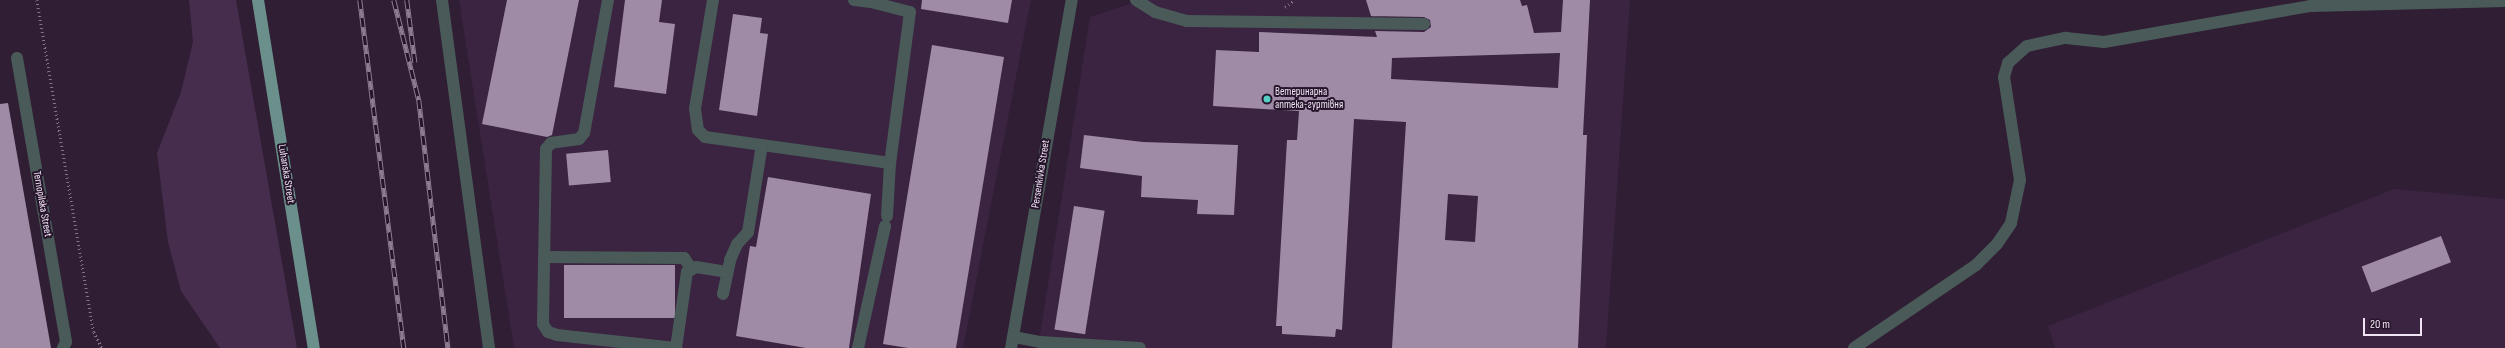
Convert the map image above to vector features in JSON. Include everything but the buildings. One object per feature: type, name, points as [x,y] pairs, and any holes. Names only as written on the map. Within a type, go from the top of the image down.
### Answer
[{"type":"main road","name":"Luhanska Street","points":[[258,0],[314,348]]},
{"type":"street","points":[[442,0],[489,348]]},
{"type":"street","points":[[608,0],[584,133],[579,140],[551,143],[546,149],[543,324],[548,332],[676,348],[687,272],[692,268]]},
{"type":"street","points":[[713,0],[696,109],[698,130],[705,137],[890,163]]},
{"type":"street","points":[[854,0],[871,1],[910,12],[890,163],[886,221],[858,348]]},
{"type":"street","points":[[1136,0],[1155,12],[1187,21],[1424,24]]},
{"type":"street","name":"Persenkivka Street","points":[[1012,342],[1071,1]]},
{"type":"street","points":[[1854,348],[1976,265],[1997,244],[2010,223],[2020,180],[2004,77],[2008,63],[2027,46],[2066,38],[2104,42],[2311,6],[2505,1]]},
{"type":"street","name":"Ternopilska Street","points":[[17,58],[66,342],[63,348]]},
{"type":"street","points":[[723,294],[727,272],[737,244],[748,232],[762,145]]},
{"type":"street","points":[[544,257],[684,258],[692,268],[727,272]]},
{"type":"street","points":[[1012,342],[1040,342],[1140,348]]},
{"type":"path","points":[[37,0],[94,332],[102,348]]},
{"type":"shaded area","points":[[189,0],[236,0],[297,348],[220,348],[181,291],[168,242],[157,153],[181,92],[193,42]]},
{"type":"shaded area","points":[[459,0],[1031,0],[963,348],[514,348]]},
{"type":"shaded area","points":[[1142,0],[1630,0],[1606,348],[1038,348],[1090,17]]},
{"type":"shaded area","points":[[2394,189],[2505,199],[2505,348],[2055,348],[2048,326]]},
{"type":"railway","points":[[360,0],[404,348]]},
{"type":"railway","points":[[394,0],[419,100],[448,348]]},
{"type":"railway","points":[[407,0],[415,62]]},
{"type":"place","name":"Ветеринарна аптека-гуртівня","points":[[1267,99]]}]
